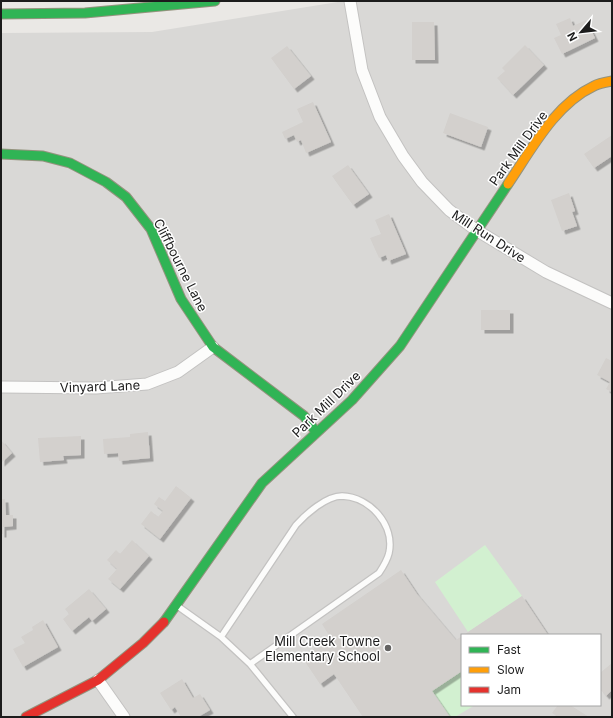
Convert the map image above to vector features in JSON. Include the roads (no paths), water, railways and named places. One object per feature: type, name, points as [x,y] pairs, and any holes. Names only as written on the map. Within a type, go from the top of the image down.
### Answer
[{"type":"street","points":[[1,14],[85,13],[216,1]]},
{"type":"street","name":"Mill Run Drive","points":[[350,1],[362,70],[380,117],[403,156],[422,182],[449,210],[476,230],[546,272],[612,303]]},
{"type":"street","name":"Park Mill Drive","points":[[26,717],[98,680],[143,643],[162,624],[262,483],[352,400],[400,346],[476,230],[551,121],[576,97],[595,85],[612,81]]},
{"type":"street","name":"Cliffbourne Lane","points":[[1,154],[43,156],[70,163],[106,182],[126,197],[151,229],[181,299],[213,348],[304,416],[316,432]]},
{"type":"street","name":"Vinyard Lane","points":[[1,387],[96,388],[147,384],[178,372],[213,348]]},
{"type":"street","points":[[98,680],[124,717]]},
{"type":"lane","points":[[220,637],[296,525],[308,512],[325,502],[341,496],[356,499],[369,505],[378,513],[385,523],[389,539],[389,553],[385,564],[379,573],[250,664]]},
{"type":"lane","points":[[176,604],[220,637],[250,664],[293,717]]},
{"type":"place","name":"Mill Creek Towne Elementary School","points":[[388,648]]}]
